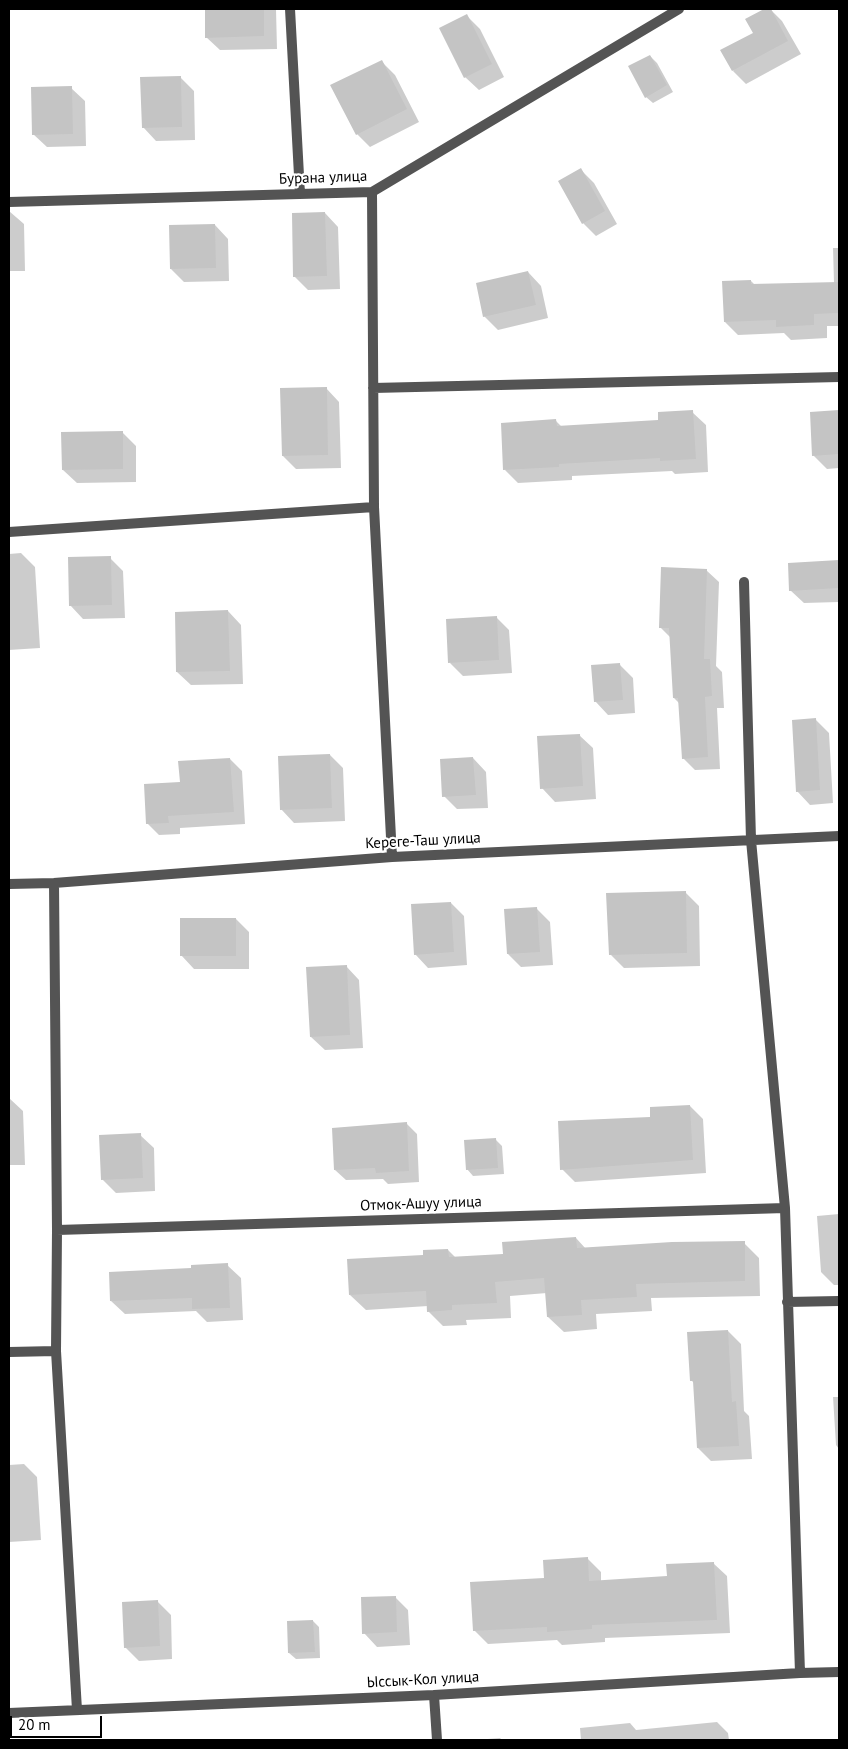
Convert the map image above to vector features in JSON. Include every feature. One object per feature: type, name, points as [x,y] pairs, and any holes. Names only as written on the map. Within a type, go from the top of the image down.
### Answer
[{"type":"street","points":[[290,9],[300,194]]},
{"type":"street","name":"Бурана улица","points":[[9,202],[372,192],[679,9]]},
{"type":"street","points":[[372,192],[374,506],[392,856]]},
{"type":"street","points":[[373,388],[839,377]]},
{"type":"street","points":[[9,532],[374,506]]},
{"type":"street","points":[[744,582],[751,840],[785,1208],[800,1673]]},
{"type":"street","name":"Кереге-Таш улица","points":[[9,884],[54,883],[392,856],[839,836]]},
{"type":"street","points":[[54,883],[58,1230],[56,1350],[77,1710]]},
{"type":"street","name":"Отмок-Ашуу улица","points":[[58,1230],[785,1208]]},
{"type":"street","points":[[787,1302],[839,1301]]},
{"type":"street","points":[[9,1352],[56,1350]]},
{"type":"street","name":"Ыссык-Кол улица","points":[[9,1713],[434,1695],[839,1672]]},
{"type":"street","points":[[434,1695],[437,1740]]},
{"type":"building","points":[[205,9],[264,9],[264,36],[205,38]]},
{"type":"building","points":[[764,9],[771,9],[788,41],[732,71],[720,50],[753,33],[745,19]]},
{"type":"building","points":[[467,14],[492,64],[464,78],[439,28]]},
{"type":"building","points":[[650,55],[667,85],[645,98],[628,66]]},
{"type":"building","points":[[382,60],[407,109],[356,135],[330,85]]},
{"type":"building","points":[[181,76],[182,127],[142,128],[140,77]]},
{"type":"building","points":[[72,86],[73,134],[32,135],[31,87]]},
{"type":"building","points":[[581,168],[605,211],[582,224],[558,181]]},
{"type":"building","points":[[325,212],[327,276],[293,277],[292,213]]},
{"type":"building","points":[[215,224],[216,268],[170,269],[169,225]]},
{"type":"building","points":[[528,271],[536,305],[483,317],[476,283]]},
{"type":"building","points":[[751,280],[751,284],[839,282],[839,313],[814,314],[814,325],[776,327],[776,320],[724,322],[722,281]]},
{"type":"building","points":[[327,387],[328,455],[282,456],[280,388]]},
{"type":"building","points":[[693,410],[696,459],[660,461],[660,458],[559,464],[559,467],[503,470],[501,423],[556,419],[557,426],[658,420],[658,412]]},
{"type":"building","points":[[839,410],[839,454],[812,456],[810,412]]},
{"type":"building","points":[[123,431],[123,469],[62,470],[61,432]]},
{"type":"building","points":[[111,556],[112,605],[69,606],[68,557]]},
{"type":"building","points":[[839,560],[839,588],[789,591],[788,563]]},
{"type":"building","points":[[661,567],[707,569],[704,659],[710,659],[712,696],[705,697],[708,757],[682,759],[678,698],[673,698],[669,628],[659,628]]},
{"type":"building","points":[[228,610],[230,671],[176,672],[175,612]]},
{"type":"building","points":[[497,616],[499,660],[448,663],[446,619]]},
{"type":"building","points":[[620,663],[623,700],[594,702],[591,665]]},
{"type":"building","points":[[816,718],[820,790],[796,792],[792,720]]},
{"type":"building","points":[[580,734],[583,786],[540,789],[537,736]]},
{"type":"building","points":[[330,754],[332,808],[280,810],[278,756]]},
{"type":"building","points":[[473,757],[476,795],[442,797],[440,759]]},
{"type":"building","points":[[230,758],[234,812],[168,816],[169,823],[146,824],[144,784],[180,782],[178,761]]},
{"type":"building","points":[[686,891],[687,953],[609,955],[606,893]]},
{"type":"building","points":[[451,902],[454,952],[414,955],[411,904]]},
{"type":"building","points":[[537,907],[540,952],[507,954],[504,909]]},
{"type":"building","points":[[180,918],[236,918],[236,956],[180,956]]},
{"type":"building","points":[[347,965],[350,1035],[310,1037],[306,967]]},
{"type":"building","points":[[690,1105],[693,1160],[560,1170],[558,1121],[650,1117],[650,1107]]},
{"type":"building","points":[[407,1122],[409,1171],[376,1173],[375,1168],[334,1170],[332,1128]]},
{"type":"building","points":[[141,1133],[143,1178],[101,1180],[99,1135]]},
{"type":"building","points":[[496,1138],[498,1168],[466,1170],[464,1140]]},
{"type":"building","points":[[576,1237],[577,1248],[672,1242],[745,1241],[745,1281],[636,1284],[637,1297],[581,1300],[582,1315],[547,1317],[544,1278],[495,1282],[497,1303],[452,1305],[452,1310],[427,1312],[426,1291],[349,1295],[347,1259],[423,1255],[423,1250],[448,1249],[449,1257],[503,1254],[502,1242]]},
{"type":"building","points":[[228,1263],[230,1308],[192,1309],[192,1298],[110,1301],[109,1272],[191,1268],[191,1265]]},
{"type":"building","points":[[728,1330],[732,1402],[736,1401],[739,1446],[697,1448],[693,1381],[690,1381],[687,1332]]},
{"type":"building","points":[[588,1557],[589,1581],[667,1576],[666,1564],[714,1562],[717,1620],[592,1625],[592,1629],[547,1632],[547,1627],[473,1631],[470,1582],[544,1578],[543,1560]]},
{"type":"building","points":[[396,1596],[397,1632],[362,1634],[361,1597]]},
{"type":"building","points":[[158,1600],[160,1646],[124,1648],[122,1602]]},
{"type":"building","points":[[313,1620],[315,1652],[288,1653],[287,1621]]}]
